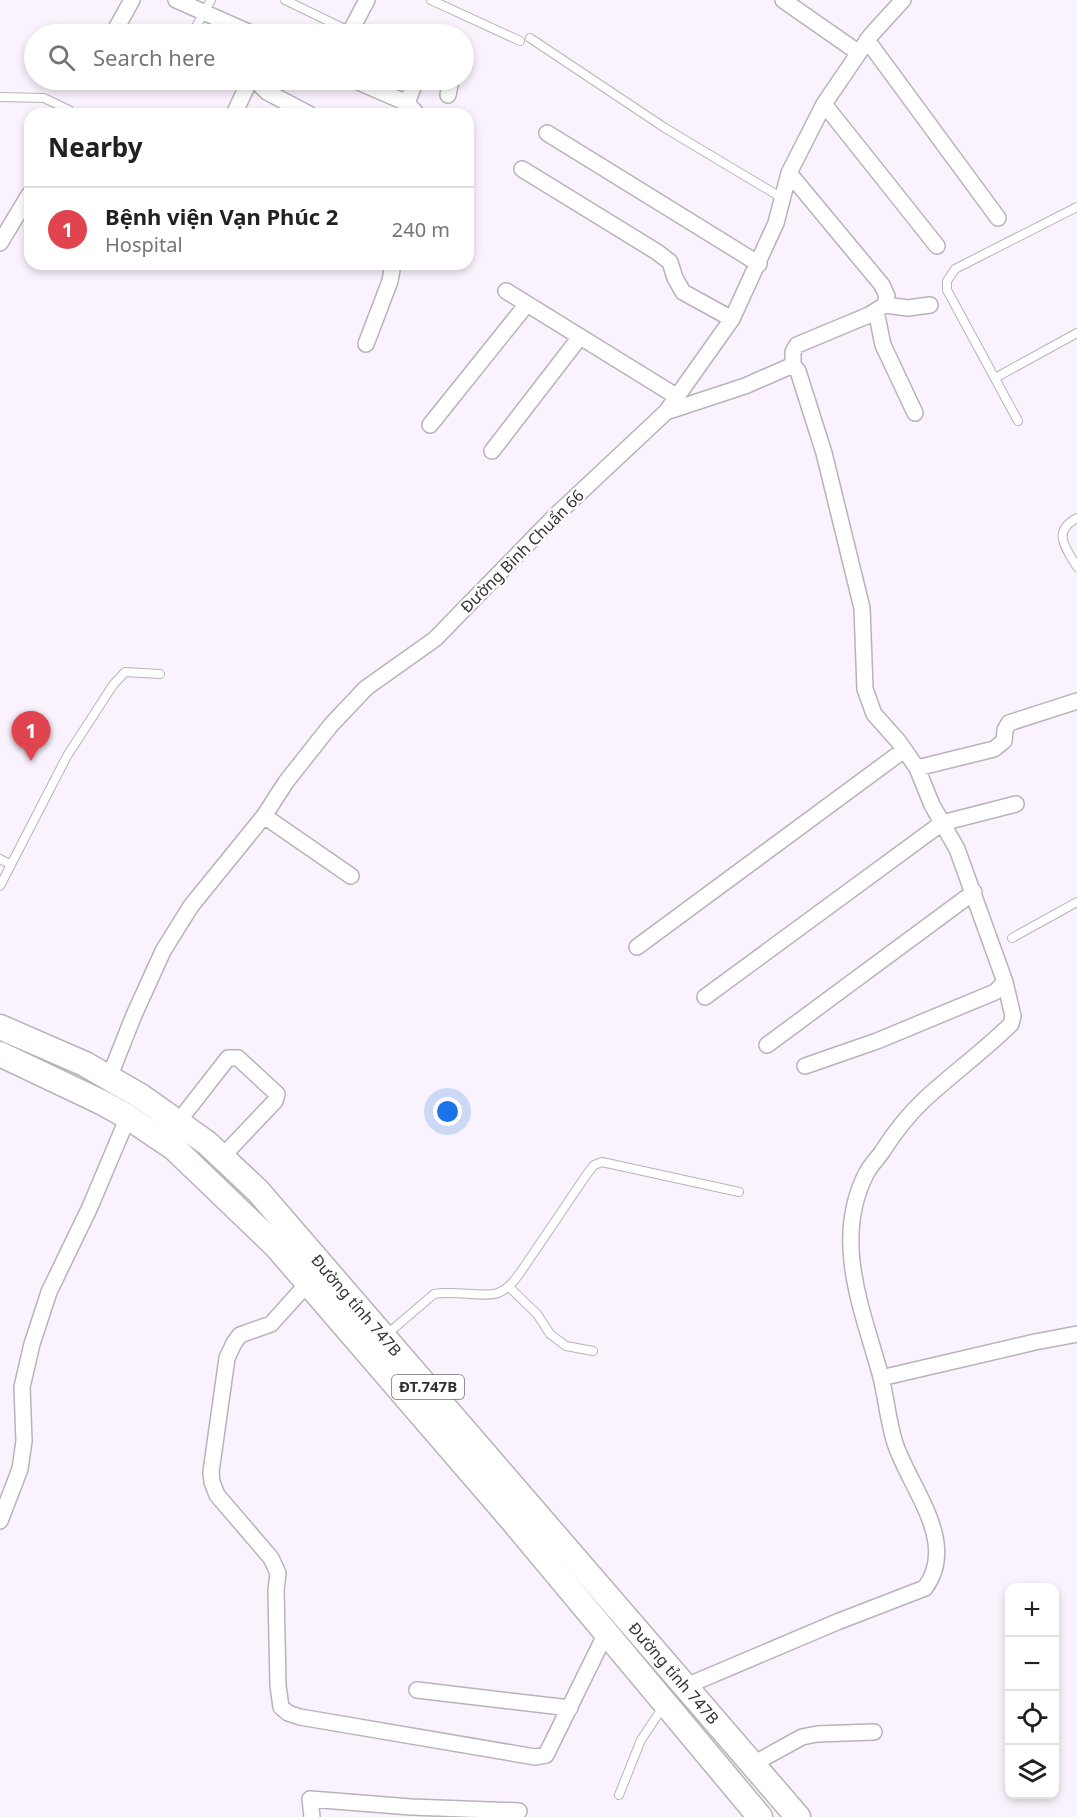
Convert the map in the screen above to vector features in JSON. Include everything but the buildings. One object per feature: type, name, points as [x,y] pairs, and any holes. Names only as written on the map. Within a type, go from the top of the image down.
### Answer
[{"type":"main road","name":"Đường tỉnh 747B","points":[[0,1027],[85,1064],[110,1078],[207,1143],[258,1191],[384,1336],[606,1633],[760,1817]]},
{"type":"main road","name":"Đường tỉnh 747B","points":[[0,1054],[60,1081],[128,1117],[182,1155],[276,1246],[308,1283],[686,1686],[798,1817]]},
{"type":"street","points":[[119,24],[132,0]]},
{"type":"street","points":[[176,0],[208,6],[237,24]]},
{"type":"street","points":[[355,24],[367,0]]},
{"type":"street","points":[[783,0],[863,46],[998,218]]},
{"type":"street","name":"Đường Bình Chuẩn 66","points":[[110,1078],[134,1015],[163,951],[191,906],[264,816],[286,782],[331,725],[366,688],[435,639],[555,516],[666,412],[732,320],[776,223],[789,173],[824,104],[863,46],[903,0]]},
{"type":"street","points":[[237,108],[247,90]]},
{"type":"street","points":[[265,90],[298,108]]},
{"type":"street","points":[[374,90],[410,108]]},
{"type":"street","points":[[412,108],[415,90]]},
{"type":"street","points":[[824,104],[937,246]]},
{"type":"street","points":[[547,134],[759,264]]},
{"type":"street","points":[[522,169],[657,252],[670,262],[683,292],[732,320]]},
{"type":"street","points":[[789,173],[882,285],[887,296],[880,308],[883,345],[915,413]]},
{"type":"street","points":[[0,243],[24,203]]},
{"type":"street","points":[[366,344],[390,281],[392,270]]},
{"type":"street","points":[[506,291],[676,396]]},
{"type":"street","points":[[430,425],[527,304]]},
{"type":"street","points":[[686,1686],[837,1622],[925,1588],[937,1557],[935,1538],[919,1491],[894,1442],[881,1378],[852,1274],[850,1241],[853,1207],[867,1174],[892,1137],[924,1100],[1011,1024],[1013,1016],[1005,982],[957,849],[932,805],[917,768],[874,714],[865,689],[862,608],[824,453],[794,365],[793,352],[797,345],[880,308],[908,309],[930,305]]},
{"type":"street","points":[[492,452],[580,337]]},
{"type":"street","points":[[666,412],[745,386],[794,365]]},
{"type":"street","points":[[917,768],[994,749],[1004,741],[1005,730],[1009,723],[1077,701]]},
{"type":"street","points":[[637,947],[904,750]]},
{"type":"street","points":[[705,998],[942,823],[1016,804]]},
{"type":"street","points":[[264,816],[351,876]]},
{"type":"street","points":[[767,1045],[974,892]]},
{"type":"street","points":[[805,1066],[877,1041],[995,992],[1005,982]]},
{"type":"street","points":[[177,1122],[228,1058],[238,1058],[277,1094],[275,1101],[222,1157]]},
{"type":"street","points":[[0,1521],[20,1469],[24,1441],[22,1387],[32,1344],[50,1292],[90,1207],[128,1117]]},
{"type":"street","points":[[308,1283],[271,1324],[240,1335],[234,1343],[227,1358],[211,1472],[217,1496],[271,1558],[278,1573],[276,1590],[278,1686],[281,1707],[288,1713],[300,1717],[535,1757],[546,1755],[606,1633]]},
{"type":"street","points":[[881,1378],[1077,1334]]},
{"type":"street","points":[[417,1690],[570,1707]]},
{"type":"street","points":[[753,1764],[802,1737],[817,1734],[874,1732]]},
{"type":"street","points":[[312,1817],[310,1799],[411,1812],[519,1811]]},
{"type":"lane","points":[[285,0],[332,24]]},
{"type":"lane","points":[[431,0],[520,41]]},
{"type":"lane","points":[[198,24],[208,6]]},
{"type":"lane","points":[[530,38],[665,128],[782,198]]},
{"type":"lane","points":[[0,98],[44,98],[65,108]]},
{"type":"lane","points":[[1018,421],[947,291],[949,277],[955,269],[1077,207]]},
{"type":"lane","points":[[995,378],[1077,333]]},
{"type":"lane","points":[[1077,518],[1067,523],[1062,540],[1077,567]]},
{"type":"lane","points":[[0,886],[67,756],[114,685],[125,672],[160,674]]},
{"type":"lane","points":[[0,858],[10,864]]},
{"type":"lane","points":[[1012,938],[1077,902]]},
{"type":"lane","points":[[384,1336],[435,1294],[443,1292],[496,1294],[509,1287],[587,1174],[594,1166],[602,1162],[739,1192]]},
{"type":"lane","points":[[509,1287],[537,1314],[550,1334],[566,1346],[593,1351]]},
{"type":"lane","points":[[619,1795],[641,1740],[665,1704]]},
{"type":"place","name":"Bệnh viện Vạn Phúc 2","points":[[31,761]]}]
